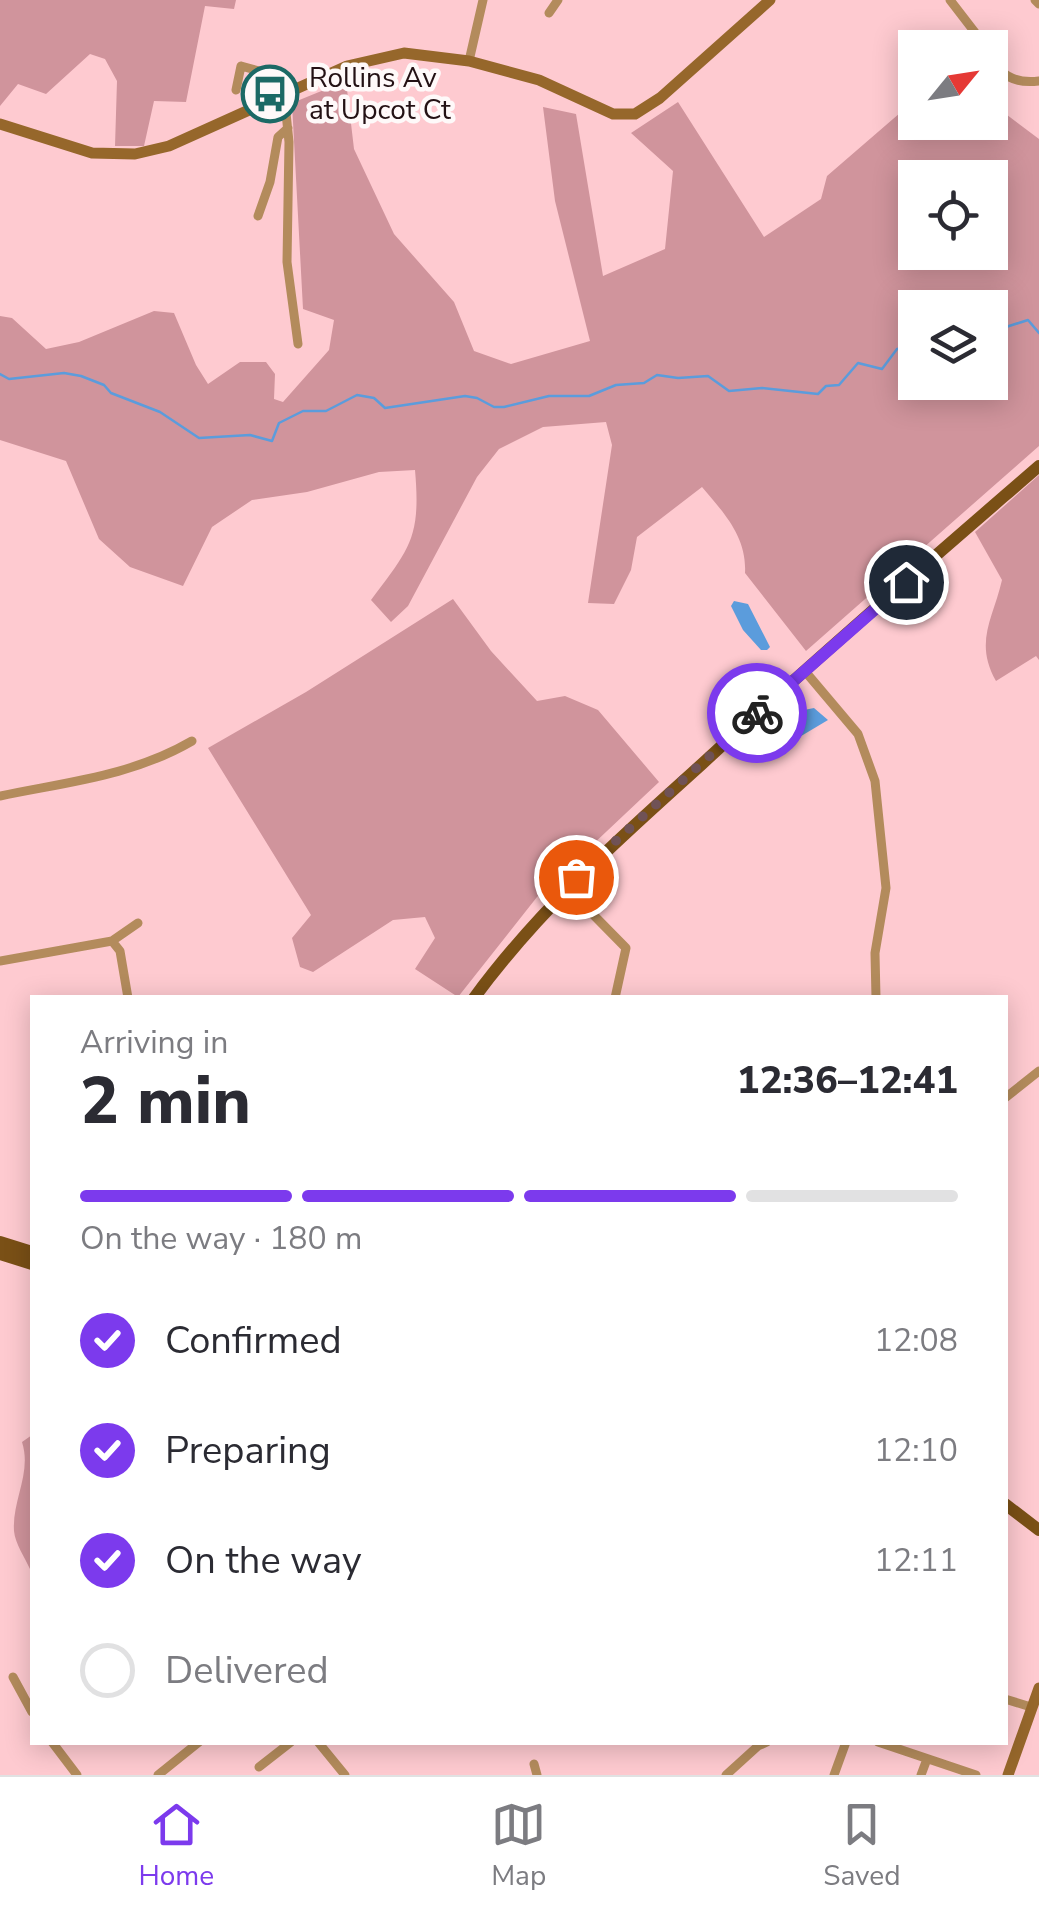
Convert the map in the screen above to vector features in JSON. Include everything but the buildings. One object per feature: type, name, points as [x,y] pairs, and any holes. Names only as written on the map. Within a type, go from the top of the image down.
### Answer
[{"type":"main road","points":[[476,995],[513,946],[566,887],[804,670],[1039,466]]},
{"type":"main road","points":[[0,1242],[30,1251]]},
{"type":"main road","points":[[0,1254],[30,1263]]},
{"type":"main road","points":[[1008,1506],[1039,1530]]},
{"type":"street","points":[[469,61],[482,0]]},
{"type":"street","points":[[549,13],[558,0]]},
{"type":"street","points":[[0,124],[92,153],[130,155],[169,146],[357,62],[393,54],[428,54],[469,61],[539,80],[606,112],[628,115],[651,106],[770,0]]},
{"type":"street","points":[[950,0],[973,30]]},
{"type":"street","points":[[236,90],[241,66],[284,78],[289,92],[288,262],[298,344]]},
{"type":"street","points":[[1008,76],[1018,82],[1039,81]]},
{"type":"street","points":[[258,216],[270,182],[278,136],[288,128]]},
{"type":"street","points":[[804,670],[858,734],[875,781],[886,888],[876,954],[876,995]]},
{"type":"street","points":[[0,796],[118,774],[155,761],[192,741]]},
{"type":"street","points":[[566,887],[626,948],[616,995]]},
{"type":"street","points":[[0,961],[112,941],[138,923]]},
{"type":"street","points":[[112,941],[120,952],[127,995]]},
{"type":"street","points":[[1008,1096],[1039,1071]]},
{"type":"street","points":[[13,1676],[30,1708]]},
{"type":"street","points":[[1008,1775],[1039,1688]]},
{"type":"street","points":[[1008,1701],[1031,1708]]},
{"type":"street","points":[[54,1745],[78,1775]]},
{"type":"street","points":[[158,1775],[194,1745]]},
{"type":"street","points":[[259,1767],[287,1745]]},
{"type":"street","points":[[320,1745],[345,1775]]},
{"type":"street","points":[[726,1775],[760,1745]]},
{"type":"street","points":[[834,1775],[845,1745]]},
{"type":"street","points":[[887,1745],[976,1775]]},
{"type":"street","points":[[921,1775],[927,1759]]},
{"type":"street","points":[[534,1764],[538,1775]]},
{"type":"shaded area","points":[[0,0],[236,0],[234,9],[205,6],[186,102],[154,101],[144,146],[115,146],[117,81],[105,59],[90,54],[46,94],[18,84],[0,106]]},
{"type":"shaded area","points":[[346,81],[354,149],[394,234],[454,302],[474,351],[511,364],[590,341],[555,201],[543,107],[576,114],[603,276],[665,249],[673,171],[631,133],[678,102],[764,237],[821,199],[827,176],[898,115],[898,140],[1008,140],[1008,116],[1039,139],[1039,446],[806,651],[745,573],[738,537],[702,487],[637,537],[631,570],[614,604],[588,603],[612,445],[606,422],[543,427],[499,449],[477,477],[408,606],[391,622],[371,600],[410,541],[416,512],[415,470],[379,472],[307,492],[252,500],[212,527],[183,586],[130,567],[99,539],[66,461],[0,440],[0,316],[12,318],[46,349],[79,342],[154,311],[174,313],[208,384],[240,362],[266,362],[275,374],[274,399],[283,402],[329,350],[334,320],[303,309],[292,103]]},
{"type":"shaded area","points":[[1039,475],[1039,660],[1036,656],[996,681],[986,642],[1002,580],[975,532]]},
{"type":"shaded area","points":[[453,599],[491,651],[537,701],[565,696],[598,710],[659,782],[537,897],[460,995],[415,969],[435,938],[425,917],[393,920],[313,972],[300,967],[292,938],[311,915],[208,748],[306,692]]},
{"type":"shaded area","points":[[30,1436],[30,1569],[14,1531],[25,1465],[22,1442]]},
{"type":"water","points":[[734,601],[748,604],[770,647],[767,650],[761,650],[743,630],[731,606]]},
{"type":"water","points":[[814,708],[828,720],[766,757],[758,755],[804,710]]},
{"type":"waterway","points":[[1008,326],[1028,320],[1039,333]]},
{"type":"waterway","points":[[0,374],[9,379],[64,373],[81,376],[104,385],[111,393],[160,412],[199,438],[250,435],[272,441],[279,423],[303,411],[326,411],[357,395],[374,398],[385,408],[465,396],[504,407],[549,396],[589,396],[616,385],[644,383],[657,375],[708,376],[729,391],[762,388],[818,394],[826,386],[839,385],[858,363],[882,369],[898,349]]},
{"type":"way so far","points":[[576,877],[757,713]]},
{"type":"place","name":"Rollins Av at Upcot Ct","points":[[270,94]]},
{"type":"route","points":[[757,713],[906,582]]}]
